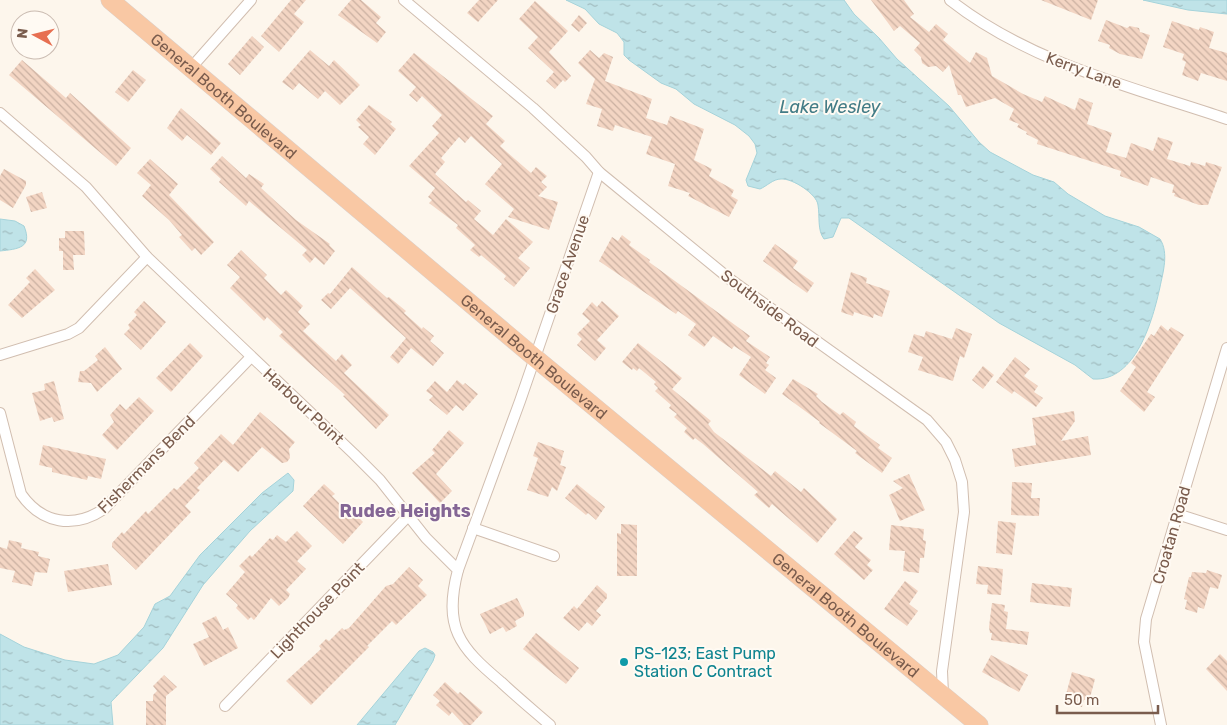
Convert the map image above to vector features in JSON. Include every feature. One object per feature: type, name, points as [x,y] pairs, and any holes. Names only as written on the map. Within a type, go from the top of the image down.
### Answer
[{"type":"highway","name":"General Booth Boulevard","points":[[110,0],[534,356],[961,708],[979,725]]},
{"type":"highway","name":"General Booth Boulevard","points":[[961,708],[991,725]]},
{"type":"street","points":[[190,69],[251,0]]},
{"type":"street","name":"Southside Road","points":[[404,0],[533,108],[586,157],[599,172],[731,280],[927,420],[946,442],[955,460],[962,482],[964,512],[942,671],[943,694]]},
{"type":"street","name":"Kerry Lane","points":[[950,0],[994,30],[1025,48],[1068,66],[1227,119]]},
{"type":"street","name":"Harbour Point","points":[[0,113],[86,187],[147,257],[380,480],[432,544],[458,570]]},
{"type":"street","name":"Grace Avenue","points":[[458,570],[520,401],[599,172]]},
{"type":"street","points":[[0,355],[68,334],[79,328],[147,257]]},
{"type":"street","name":"Croatan Road","points":[[1162,725],[1146,653],[1144,630],[1227,348]]},
{"type":"street","name":"Fishermans Bend","points":[[0,413],[21,494],[28,503],[47,517],[67,521],[81,521],[104,509],[251,357]]},
{"type":"street","points":[[1177,514],[1227,530]]},
{"type":"street","name":"Lighthouse Point","points":[[225,706],[409,515]]},
{"type":"street","points":[[473,528],[554,556]]},
{"type":"street","points":[[458,570],[453,597],[453,614],[456,631],[463,646],[476,662],[550,725]]},
{"type":"water","name":"Lake Wesley","points":[[566,0],[844,0],[854,14],[897,59],[949,106],[979,142],[990,152],[1033,175],[1054,182],[1068,194],[1105,216],[1139,227],[1160,239],[1165,256],[1163,275],[1153,315],[1140,346],[1131,360],[1121,370],[1108,377],[1093,379],[1075,365],[999,323],[849,218],[841,218],[833,237],[824,239],[820,227],[817,201],[809,192],[786,179],[778,179],[760,189],[748,186],[746,180],[757,153],[755,144],[749,136],[735,125],[694,104],[676,89],[661,83],[629,60],[624,55],[624,42],[617,33],[599,24],[585,9]]},
{"type":"water","points":[[1143,0],[1227,0],[1227,14],[1188,10]]},
{"type":"water","points":[[0,219],[15,221],[24,226],[27,239],[22,246],[0,251]]},
{"type":"water","points":[[288,473],[294,480],[293,491],[250,531],[203,585],[163,648],[111,702],[113,725],[0,725],[0,634],[24,647],[65,660],[94,664],[118,655],[144,627],[155,604],[170,596],[200,555],[262,493]]},
{"type":"water","points":[[425,648],[435,655],[433,661],[395,725],[357,725],[419,651]]},
{"type":"building","points":[[291,0],[306,0],[294,14],[304,22],[279,52],[261,36]]},
{"type":"building","points":[[351,0],[361,0],[381,17],[376,23],[386,32],[377,43],[338,15]]},
{"type":"building","points":[[479,0],[498,0],[478,22],[467,13]]},
{"type":"building","points":[[871,0],[904,0],[914,14],[910,17],[929,32],[936,24],[948,34],[943,40],[970,63],[976,52],[987,58],[992,76],[1023,94],[1042,102],[1045,96],[1075,110],[1079,98],[1093,103],[1087,124],[1112,133],[1106,152],[1126,158],[1131,143],[1153,151],[1158,137],[1173,142],[1167,159],[1190,166],[1191,162],[1205,166],[1206,162],[1222,167],[1208,205],[1199,205],[1174,196],[1175,193],[1172,193],[1174,185],[1151,177],[1148,186],[1120,176],[1121,171],[1037,144],[1038,140],[1017,127],[1019,124],[1009,120],[1014,109],[995,98],[966,107],[961,95],[958,95],[949,65],[943,72],[936,66],[928,67],[922,63],[921,57],[914,50],[920,43],[900,26],[894,31]]},
{"type":"building","points":[[1041,0],[1098,0],[1091,20]]},
{"type":"building","points":[[535,1],[568,31],[549,52],[571,76],[565,82],[563,80],[555,89],[546,81],[554,72],[528,48],[538,37],[519,19]]},
{"type":"building","points":[[579,15],[587,23],[579,32],[571,25]]},
{"type":"building","points":[[1106,20],[1127,28],[1130,26],[1139,28],[1140,32],[1150,35],[1142,59],[1120,54],[1109,48],[1110,45],[1098,41]]},
{"type":"building","points":[[1172,21],[1199,30],[1200,27],[1214,32],[1209,48],[1227,53],[1227,81],[1201,73],[1198,81],[1182,75],[1186,62],[1182,60],[1184,54],[1163,47]]},
{"type":"building","points":[[252,36],[264,47],[240,75],[228,64]]},
{"type":"building","points":[[310,50],[329,66],[334,60],[360,85],[340,105],[325,91],[318,99],[299,83],[293,90],[282,82]]},
{"type":"building","points":[[590,50],[599,58],[604,53],[613,57],[605,81],[652,99],[646,118],[667,125],[670,116],[704,129],[694,160],[712,169],[709,176],[734,190],[731,196],[738,200],[729,217],[688,196],[690,193],[668,186],[675,164],[646,154],[652,137],[615,125],[613,131],[597,126],[602,109],[586,104],[595,79],[578,63]]},
{"type":"building","points":[[414,53],[493,116],[486,124],[505,141],[500,146],[531,173],[536,167],[547,176],[541,182],[547,187],[538,196],[558,202],[549,230],[508,217],[514,209],[485,184],[502,164],[471,136],[465,143],[459,137],[441,158],[445,162],[435,174],[466,202],[468,200],[481,211],[474,219],[493,235],[506,219],[533,242],[518,258],[530,268],[514,287],[504,279],[506,276],[481,255],[479,257],[470,250],[475,245],[456,228],[458,225],[429,203],[432,200],[428,197],[435,188],[409,166],[439,133],[432,126],[442,115],[422,96],[417,102],[409,95],[416,87],[398,71]]},
{"type":"building","points":[[22,60],[66,98],[70,93],[131,148],[116,166],[9,75]]},
{"type":"building","points":[[133,70],[146,80],[128,102],[115,92]]},
{"type":"building","points":[[369,105],[392,122],[390,124],[396,129],[375,155],[363,144],[369,137],[358,127],[361,125],[356,120]]},
{"type":"building","points":[[181,108],[221,143],[211,155],[187,135],[182,141],[167,128]]},
{"type":"building","points":[[222,156],[246,178],[249,174],[264,184],[261,188],[296,220],[330,244],[335,251],[324,265],[315,257],[310,263],[302,255],[307,250],[249,201],[246,206],[219,182],[221,179],[210,169]]},
{"type":"building","points":[[150,159],[178,184],[169,195],[214,242],[201,255],[195,248],[192,251],[179,237],[182,235],[169,220],[142,196],[151,185],[137,173]]},
{"type":"building","points":[[4,169],[26,181],[26,185],[13,208],[0,200],[0,176]]},
{"type":"building","points":[[42,192],[47,208],[31,212],[26,197]]},
{"type":"building","points":[[65,231],[84,231],[85,255],[73,255],[74,270],[63,270],[63,251],[59,251],[59,238],[65,238]]},
{"type":"building","points":[[622,235],[631,242],[629,245],[650,260],[649,262],[750,336],[746,341],[770,357],[766,363],[769,365],[765,370],[776,378],[765,394],[739,375],[751,357],[734,346],[732,349],[713,336],[704,347],[688,335],[696,324],[678,311],[676,314],[599,261],[612,237],[618,241]]},
{"type":"building","points":[[775,244],[798,261],[793,268],[814,283],[807,293],[763,261]]},
{"type":"building","points":[[241,250],[267,275],[264,278],[281,295],[286,290],[303,306],[298,312],[310,324],[303,331],[336,361],[342,354],[352,365],[344,373],[389,415],[376,429],[343,396],[345,395],[279,336],[283,332],[267,317],[264,321],[230,288],[240,277],[227,265]]},
{"type":"building","points":[[352,267],[387,298],[389,297],[406,311],[404,313],[422,329],[423,327],[434,336],[430,341],[444,353],[433,366],[411,348],[398,364],[390,357],[406,338],[350,288],[331,309],[321,300],[328,293],[330,294]]},
{"type":"building","points":[[35,269],[55,290],[22,318],[8,305],[30,282],[26,278]]},
{"type":"building","points":[[851,272],[867,278],[866,283],[890,291],[882,317],[874,314],[873,318],[854,312],[853,316],[841,312]]},
{"type":"building","points":[[144,301],[166,322],[141,350],[124,334],[130,328],[128,325],[137,315],[134,312]]},
{"type":"building","points":[[602,301],[619,316],[597,340],[606,348],[595,361],[577,345],[582,339],[577,334],[590,321],[582,314],[592,302],[597,307]]},
{"type":"building","points":[[1161,325],[1168,331],[1171,327],[1184,335],[1147,392],[1155,397],[1144,412],[1120,391],[1136,367],[1131,363],[1151,334],[1154,336]]},
{"type":"building","points":[[956,328],[972,334],[964,358],[960,356],[953,381],[918,370],[923,357],[908,352],[914,334],[924,337],[926,331],[952,339]]},
{"type":"building","points":[[190,343],[203,356],[171,392],[156,378]]},
{"type":"building","points":[[638,343],[682,378],[672,389],[711,421],[708,424],[714,432],[771,476],[775,471],[801,492],[804,488],[837,519],[817,543],[772,504],[769,508],[754,495],[758,492],[703,444],[695,438],[693,440],[684,432],[687,428],[674,417],[677,414],[669,408],[671,405],[655,391],[658,388],[654,384],[656,382],[639,368],[637,371],[633,368],[632,370],[622,362]]},
{"type":"building","points":[[105,347],[122,369],[97,392],[91,383],[78,382],[80,371],[84,371],[98,360],[95,356]]},
{"type":"building","points":[[1015,357],[1030,369],[1024,376],[1038,386],[1034,392],[1043,398],[1036,407],[1014,391],[1012,394],[996,382]]},
{"type":"building","points":[[983,366],[994,375],[983,389],[972,380]]},
{"type":"building","points":[[793,379],[818,394],[816,396],[822,402],[840,415],[843,412],[856,422],[854,426],[880,445],[878,448],[892,458],[882,473],[855,453],[857,451],[782,394]]},
{"type":"building","points":[[457,380],[463,385],[465,383],[478,394],[463,411],[456,405],[447,415],[429,400],[433,396],[426,391],[435,381],[447,392]]},
{"type":"building","points":[[54,381],[64,419],[54,422],[52,417],[40,421],[32,393],[45,390],[44,384]]},
{"type":"building","points":[[139,397],[154,411],[117,450],[102,435],[114,422],[110,415],[120,404],[126,410]]},
{"type":"building","points":[[1074,411],[1075,421],[1061,441],[1088,436],[1091,455],[1015,467],[1012,449],[1036,445],[1032,418]]},
{"type":"building","points":[[260,412],[295,442],[289,449],[290,458],[287,462],[282,463],[262,447],[238,472],[224,460],[197,488],[200,490],[185,506],[191,512],[136,570],[112,547],[112,543],[122,532],[124,534],[146,511],[148,514],[174,488],[177,490],[199,468],[194,463],[221,434],[233,445]]},
{"type":"building","points":[[449,430],[464,443],[436,474],[452,491],[440,503],[412,473],[435,453],[432,450]]},
{"type":"building","points":[[538,442],[564,451],[560,465],[566,467],[557,491],[552,487],[548,497],[527,490],[538,458],[533,456]]},
{"type":"building","points":[[43,445],[106,459],[101,479],[88,476],[87,480],[52,472],[52,468],[39,465]]},
{"type":"building","points":[[909,474],[925,510],[900,521],[889,495],[903,488],[893,481]]},
{"type":"building","points":[[1012,482],[1032,483],[1031,498],[1040,498],[1039,516],[1011,515]]},
{"type":"building","points":[[324,484],[335,494],[332,496],[351,515],[353,512],[363,522],[343,544],[303,506]]},
{"type":"building","points":[[577,484],[605,507],[596,520],[588,513],[586,515],[565,498]]},
{"type":"building","points":[[998,521],[1016,523],[1012,555],[996,553]]},
{"type":"building","points":[[621,524],[637,525],[637,576],[617,576],[617,533],[621,534]]},
{"type":"building","points":[[891,525],[924,529],[923,540],[926,541],[924,558],[920,558],[919,573],[903,571],[905,551],[889,550]]},
{"type":"building","points":[[297,531],[312,546],[297,561],[306,569],[286,590],[290,594],[279,606],[271,598],[254,620],[251,617],[248,620],[236,608],[238,605],[226,594],[245,572],[239,566],[250,555],[252,557],[270,538],[273,540],[277,535],[286,542]]},
{"type":"building","points":[[854,531],[863,538],[855,547],[871,560],[867,565],[873,570],[864,580],[834,554]]},
{"type":"building","points":[[9,540],[22,543],[21,548],[39,552],[38,556],[50,559],[47,573],[35,572],[32,586],[12,582],[15,571],[0,568],[0,547],[7,549]]},
{"type":"building","points":[[108,564],[112,585],[68,592],[64,571]]},
{"type":"building","points":[[978,566],[1003,569],[1001,595],[987,594],[988,585],[976,584]]},
{"type":"building","points":[[409,567],[423,580],[418,586],[427,595],[396,625],[392,621],[311,705],[286,681],[321,649],[319,646],[326,639],[329,641],[342,628],[344,630],[349,628],[386,586],[393,584]]},
{"type":"building","points":[[1207,570],[1222,575],[1218,589],[1210,587],[1204,609],[1198,607],[1197,613],[1185,609],[1187,600],[1184,599],[1189,577],[1191,577],[1192,572],[1206,573]]},
{"type":"building","points":[[905,581],[918,591],[909,604],[918,611],[907,626],[884,609]]},
{"type":"building","points":[[1032,583],[1072,588],[1070,607],[1030,602]]},
{"type":"building","points":[[597,585],[607,594],[607,598],[596,611],[601,615],[592,626],[587,622],[579,631],[563,618],[574,606],[577,609]]},
{"type":"building","points":[[517,598],[524,616],[515,621],[517,626],[506,632],[503,627],[490,634],[480,614]]},
{"type":"building","points":[[992,603],[1005,605],[1004,611],[1008,612],[1006,629],[1029,632],[1027,645],[991,640],[992,633],[990,633],[989,627]]},
{"type":"building","points":[[216,616],[223,630],[228,627],[238,648],[204,666],[193,644],[209,637],[202,623]]},
{"type":"building","points":[[536,633],[579,668],[566,684],[523,649]]},
{"type":"building","points":[[1220,654],[1227,661],[1227,691],[1206,669]]},
{"type":"building","points":[[991,655],[1028,675],[1019,692],[982,672]]},
{"type":"building","points":[[1072,672],[1095,679],[1091,694],[1088,700],[1084,700],[1082,707],[1064,702]]},
{"type":"building","points":[[164,675],[177,687],[166,696],[166,725],[146,725],[146,701],[153,701],[153,695],[157,691],[153,686]]},
{"type":"building","points":[[445,682],[483,712],[471,725],[464,725],[452,712],[449,716],[436,705],[440,701],[433,695]]},
{"type":"place","name":"PS-123; East Pump Station C Contract","points":[[624,662]]},
{"type":"district","name":"Rudee Heights","points":[[405,511]]}]
